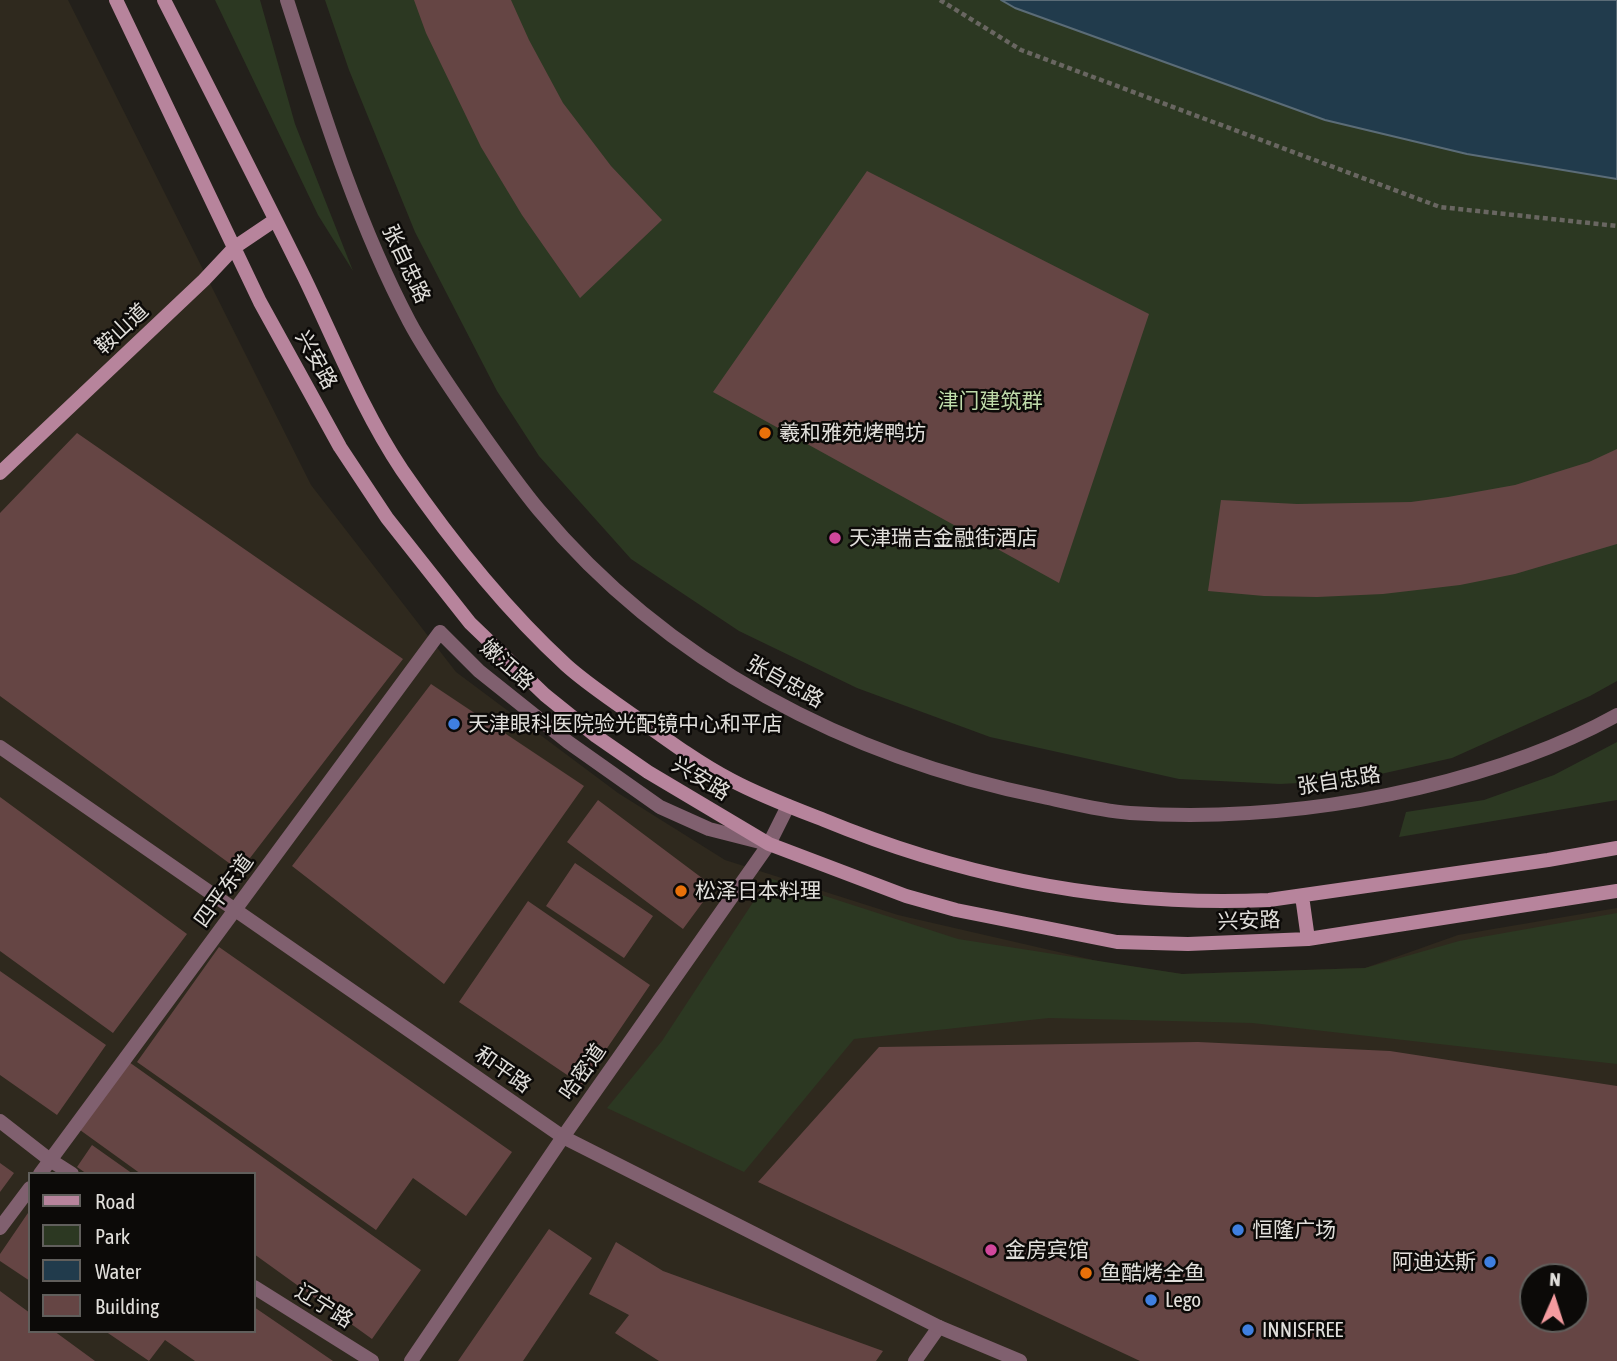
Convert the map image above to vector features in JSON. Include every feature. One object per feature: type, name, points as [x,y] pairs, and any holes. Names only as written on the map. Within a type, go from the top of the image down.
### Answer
[{"type":"main road","name":"兴安路","points":[[116,0],[260,302],[340,447],[406,544],[470,623],[544,695],[648,772],[769,844],[906,896],[956,911],[1117,942],[1188,944],[1308,939],[1617,891]]},
{"type":"main road","name":"兴安路","points":[[164,0],[275,220],[353,383],[400,466],[458,547],[507,604],[568,666],[660,735],[732,780],[889,847],[952,866],[1022,882],[1102,894],[1175,900],[1229,902],[1302,896],[1617,848]]},
{"type":"main road","name":"鞍山道","points":[[0,473],[235,247],[275,220]]},
{"type":"main road","points":[[1302,896],[1308,939]]},
{"type":"street","name":"张自忠路","points":[[287,0],[331,137],[380,261],[424,346],[504,465],[540,512],[618,594],[665,631],[746,686],[820,726],[913,764],[988,786],[1125,813],[1205,815],[1311,808],[1381,797],[1454,780],[1538,751],[1617,715]]},
{"type":"street","name":"嫩江路","points":[[440,632],[479,671],[558,734],[660,807],[709,829],[769,844]]},
{"type":"street","name":"四平东道","points":[[41,1172],[440,632]]},
{"type":"street","name":"和平路","points":[[0,747],[563,1137],[939,1327],[1020,1361]]},
{"type":"street","name":"哈密道","points":[[411,1361],[563,1137],[769,844],[788,806]]},
{"type":"street","points":[[0,1121],[69,1172]]},
{"type":"street","points":[[0,1228],[28,1191]]},
{"type":"street","name":"辽宁路","points":[[256,1288],[372,1361]]},
{"type":"street","points":[[915,1361],[939,1327]]},
{"type":"path","points":[[940,0],[1021,50],[1440,207],[1617,226]]},
{"type":"shaded area","points":[[0,0],[68,0],[311,485],[456,672],[618,793],[725,860],[898,915],[1102,962],[1182,974],[1365,968],[1458,935],[1617,908],[1617,1361],[0,1361]]},
{"type":"green space","points":[[215,0],[260,0],[295,124],[353,271],[318,215]]},
{"type":"green space","name":"津门建筑群","points":[[325,0],[1617,0],[1617,681],[1590,696],[1452,758],[1354,780],[1280,784],[1179,779],[990,737],[857,688],[739,631],[631,559],[539,456],[497,391],[415,232],[349,70]]},
{"type":"green space","points":[[1617,742],[1617,800],[1399,837],[1406,812],[1484,800],[1554,775]]},
{"type":"green space","points":[[769,878],[958,939],[1182,974],[1365,968],[1459,941],[1617,913],[1617,1064],[1252,1023],[1049,1018],[854,1039],[744,1172],[607,1108],[662,1041]]},
{"type":"water","points":[[1001,0],[1617,0],[1617,179],[1467,154],[1325,120],[1015,8]]},
{"type":"building","points":[[414,0],[511,0],[563,103],[611,166],[662,220],[580,298],[522,215],[481,147],[426,33]]},
{"type":"building","name":"天津瑞吉金融街酒店","points":[[867,171],[1149,314],[1059,583],[713,392]]},
{"type":"building","points":[[77,433],[403,659],[240,871],[0,696],[0,513]]},
{"type":"building","points":[[1617,449],[1617,544],[1515,574],[1460,585],[1383,594],[1317,597],[1208,591],[1221,500],[1297,504],[1411,502],[1515,485],[1589,462]]},
{"type":"building","points":[[431,684],[584,786],[444,984],[292,866]]},
{"type":"building","points":[[0,797],[187,934],[113,1033],[0,951]]},
{"type":"building","points":[[598,800],[714,887],[683,929],[567,842]]},
{"type":"building","points":[[575,863],[653,916],[624,958],[546,906]]},
{"type":"building","points":[[528,901],[650,985],[582,1085],[459,1002]]},
{"type":"building","points":[[219,947],[512,1152],[466,1216],[413,1178],[376,1230],[137,1062]]},
{"type":"building","points":[[0,971],[106,1045],[57,1115],[0,1075]]},
{"type":"building","name":"恒隆广场","points":[[1198,1042],[1390,1051],[1617,1086],[1617,1361],[1140,1361],[758,1182],[879,1047]]},
{"type":"building","points":[[129,1062],[421,1270],[372,1339],[256,1255],[256,1172],[138,1172],[80,1130]]},
{"type":"building","points":[[92,1145],[130,1172],[84,1172],[77,1167]]},
{"type":"building","points":[[0,1163],[14,1173],[0,1192]]},
{"type":"building","points":[[28,1213],[28,1280],[0,1261],[0,1254]]},
{"type":"building","points":[[549,1229],[592,1258],[523,1361],[458,1361]]},
{"type":"building","points":[[616,1242],[663,1271],[883,1351],[876,1361],[659,1361],[615,1333],[629,1315],[589,1294]]},
{"type":"building","points":[[0,1291],[28,1312],[28,1333],[57,1333],[95,1361],[0,1361]]},
{"type":"building","points":[[256,1308],[333,1361],[195,1361],[165,1340],[149,1361],[108,1333],[256,1333]]},
{"type":"place","name":"羲和雅苑烤鸭坊","points":[[765,433]]},
{"type":"place","name":"天津瑞吉金融街酒店","points":[[835,538]]},
{"type":"place","name":"天津眼科医院验光配镜中心和平店","points":[[454,724]]},
{"type":"place","name":"松泽日本料理","points":[[681,891]]},
{"type":"place","name":"恒隆广场","points":[[1238,1230]]},
{"type":"place","name":"金房宾馆","points":[[991,1250]]},
{"type":"place","name":"阿迪达斯","points":[[1490,1262]]},
{"type":"place","name":"鱼酷烤全鱼","points":[[1086,1273]]},
{"type":"place","name":"Lego","points":[[1151,1300]]},
{"type":"place","name":"INNISFREE","points":[[1248,1330]]}]
